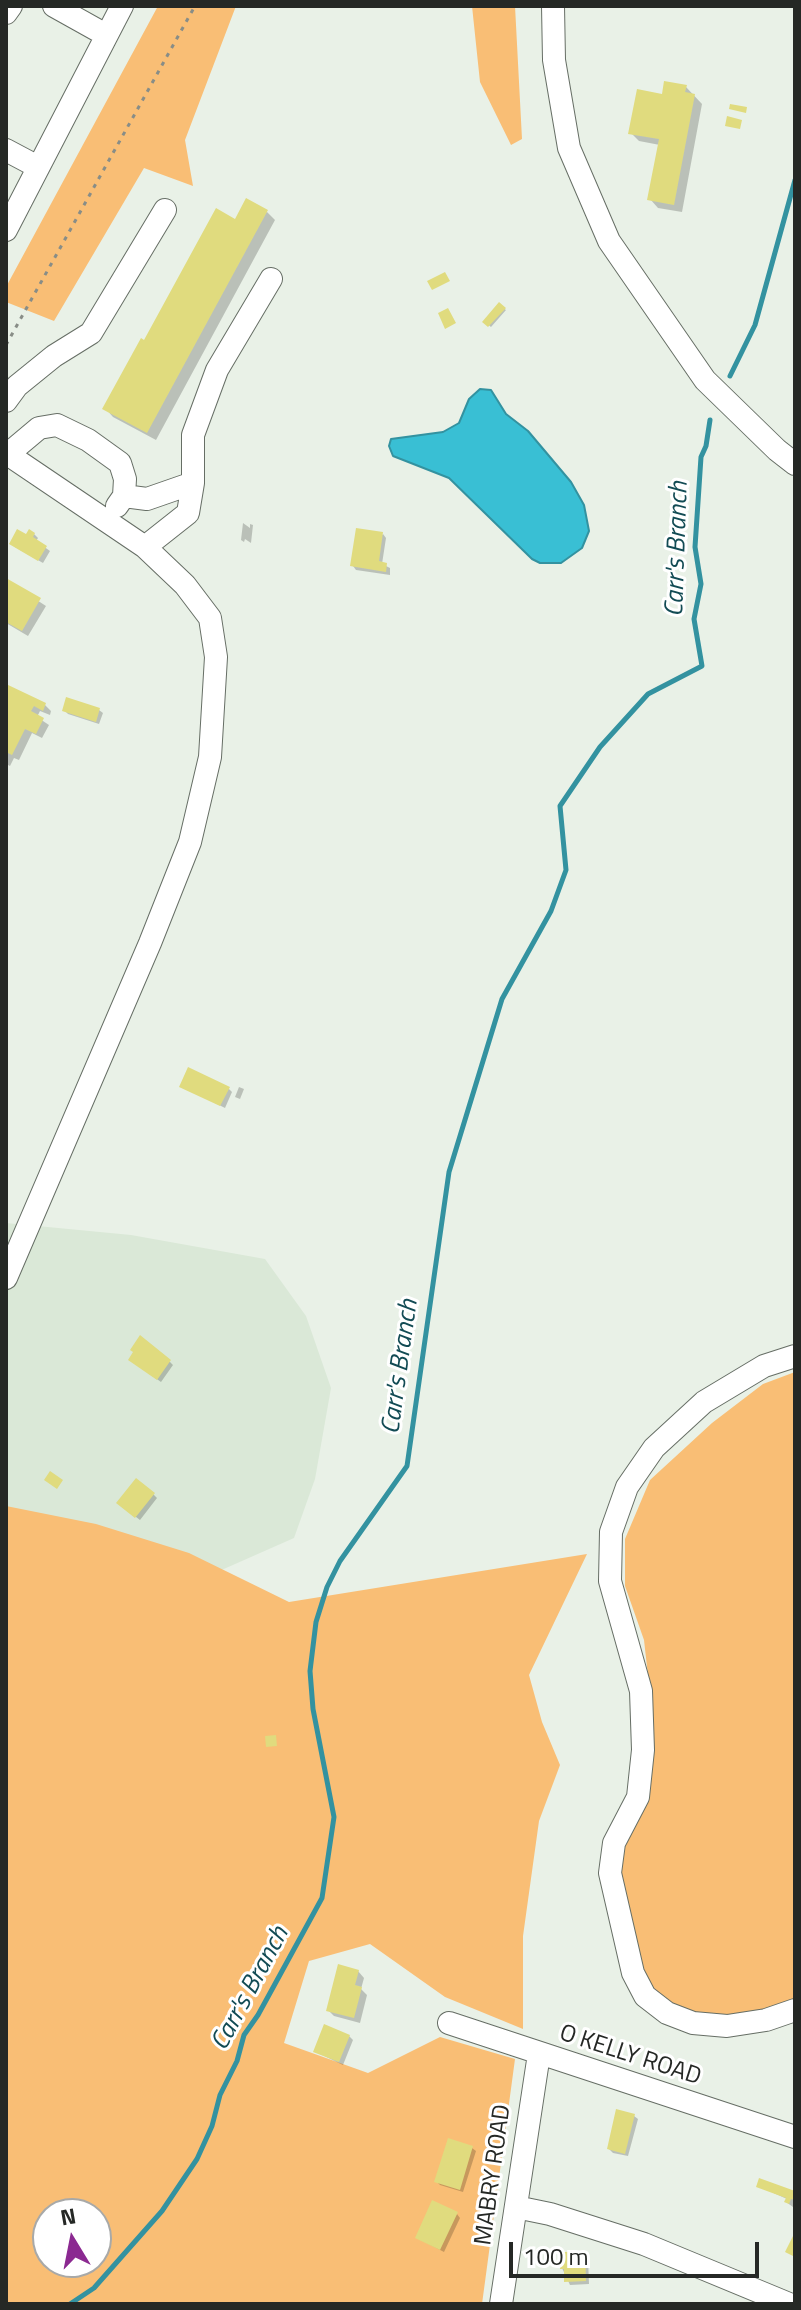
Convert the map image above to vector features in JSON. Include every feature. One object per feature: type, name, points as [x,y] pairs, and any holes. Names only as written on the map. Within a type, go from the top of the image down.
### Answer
[{"type":"street","points":[[6,13],[11,6]]},
{"type":"street","points":[[54,6],[106,35]]},
{"type":"street","points":[[6,230],[122,6]]},
{"type":"street","points":[[553,6],[554,60],[569,148],[609,241],[705,380],[795,464]]},
{"type":"street","points":[[6,150],[38,167]]},
{"type":"street","points":[[6,401],[17,386],[54,356],[91,333],[165,210]]},
{"type":"street","points":[[145,547],[188,513],[193,483],[193,435],[217,370],[271,279]]},
{"type":"street","points":[[6,1278],[150,943],[190,842],[210,757],[216,657],[210,618],[185,585],[145,547],[7,454],[39,428],[57,425],[88,440],[120,463],[125,479],[124,496],[106,520]]},
{"type":"street","points":[[124,496],[147,499],[193,483]]},
{"type":"street","points":[[795,1356],[764,1366],[704,1402],[654,1448],[627,1487],[611,1532],[610,1581],[641,1691],[643,1750],[638,1797],[614,1843],[610,1873],[633,1973],[645,1996],[667,2013],[693,2023],[727,2026],[766,2020],[795,2010]]},
{"type":"street","name":"O KELLY ROAD","points":[[449,2023],[795,2137]]},
{"type":"street","name":"MABRY ROAD","points":[[501,2304],[539,2054]]},
{"type":"street","points":[[516,2207],[550,2214],[644,2244],[789,2304]]},
{"type":"path","points":[[6,345],[195,6]]},
{"type":"shaded area","points":[[158,6],[236,6],[185,140],[193,186],[144,168],[54,321],[6,302],[6,287]]},
{"type":"shaded area","points":[[472,6],[515,6],[522,139],[511,145],[480,82]]},
{"type":"shaded area","points":[[6,1223],[131,1235],[265,1259],[306,1316],[331,1388],[315,1479],[294,1538],[217,1572],[6,1531]]},
{"type":"shaded area","points":[[795,1372],[795,2002],[763,2016],[683,2015],[649,1990],[615,1865],[647,1762],[653,1720],[644,1640],[625,1586],[625,1539],[650,1480],[712,1423],[763,1384]]},
{"type":"shaded area","points":[[6,1506],[96,1524],[189,1553],[289,1602],[587,1554],[529,1675],[542,1722],[560,1765],[539,1821],[523,1936],[523,2029],[445,1997],[370,1944],[309,1961],[284,2043],[368,2073],[440,2037],[515,2059],[482,2304],[6,2304]]},
{"type":"water","points":[[480,389],[491,390],[506,414],[528,431],[571,482],[584,505],[589,531],[582,548],[561,563],[540,563],[532,559],[449,478],[393,456],[389,446],[391,439],[443,432],[459,423],[469,399]]},
{"type":"building","points":[[664,81],[687,85],[685,92],[695,94],[674,205],[647,200],[659,139],[628,134],[637,89],[662,94]]},
{"type":"building","points":[[730,104],[747,107],[746,113],[729,109]]},
{"type":"building","points":[[727,116],[742,120],[740,129],[725,126]]},
{"type":"building","points":[[246,198],[268,210],[147,433],[102,409],[141,338],[144,340],[216,208],[235,219]]},
{"type":"building","points":[[445,272],[450,281],[432,290],[427,281]]},
{"type":"building","points":[[499,302],[506,308],[488,327],[482,322]]},
{"type":"building","points":[[448,308],[456,323],[445,329],[438,313]]},
{"type":"building","points":[[356,528],[383,532],[379,561],[387,563],[386,572],[350,566]]},
{"type":"building","points":[[17,529],[26,534],[29,529],[35,533],[33,537],[47,546],[38,561],[9,544]]},
{"type":"building","points":[[6,578],[41,598],[22,631],[6,622]]},
{"type":"building","points":[[6,684],[46,703],[43,711],[34,706],[31,711],[44,718],[36,734],[25,729],[12,755],[6,752]]},
{"type":"building","points":[[66,697],[100,708],[96,722],[62,711]]},
{"type":"building","points":[[188,1067],[230,1087],[220,1106],[179,1087]]},
{"type":"building","points":[[140,1335],[171,1360],[157,1380],[128,1360],[133,1352],[130,1350]]},
{"type":"building","points":[[50,1471],[63,1480],[57,1489],[44,1480]]},
{"type":"building","points":[[136,1478],[155,1493],[135,1518],[116,1503]]},
{"type":"building","points":[[276,1735],[277,1746],[266,1747],[265,1736]]},
{"type":"building","points":[[338,1964],[359,1970],[355,1985],[362,1987],[354,2018],[326,2011]]},
{"type":"building","points":[[324,2024],[350,2035],[339,2062],[313,2052]]},
{"type":"building","points":[[616,2109],[635,2114],[625,2154],[607,2149]]},
{"type":"building","points":[[448,2138],[473,2146],[460,2190],[434,2182]]},
{"type":"building","points":[[759,2178],[795,2191],[795,2200],[791,2199],[789,2204],[784,2202],[786,2198],[756,2187]]},
{"type":"building","points":[[432,2200],[458,2212],[440,2250],[415,2238]]},
{"type":"building","points":[[795,2232],[795,2257],[785,2252]]},
{"type":"building","points":[[585,2251],[586,2281],[564,2282],[560,2260],[564,2260],[564,2252]]},
{"type":"waterway","name":"Carr's Branch","points":[[730,376],[755,325],[795,180]]},
{"type":"waterway","name":"Carr's Branch","points":[[70,2304],[94,2288],[162,2211],[197,2159],[212,2126],[220,2095],[237,2061],[244,2035],[322,1898],[334,1817],[313,1709],[310,1671],[316,1622],[327,1587],[340,1561],[407,1466],[449,1172],[502,999],[551,911],[566,870],[560,806],[600,747],[648,694],[702,666],[694,619],[701,584],[695,547],[701,457],[710,420]]}]
